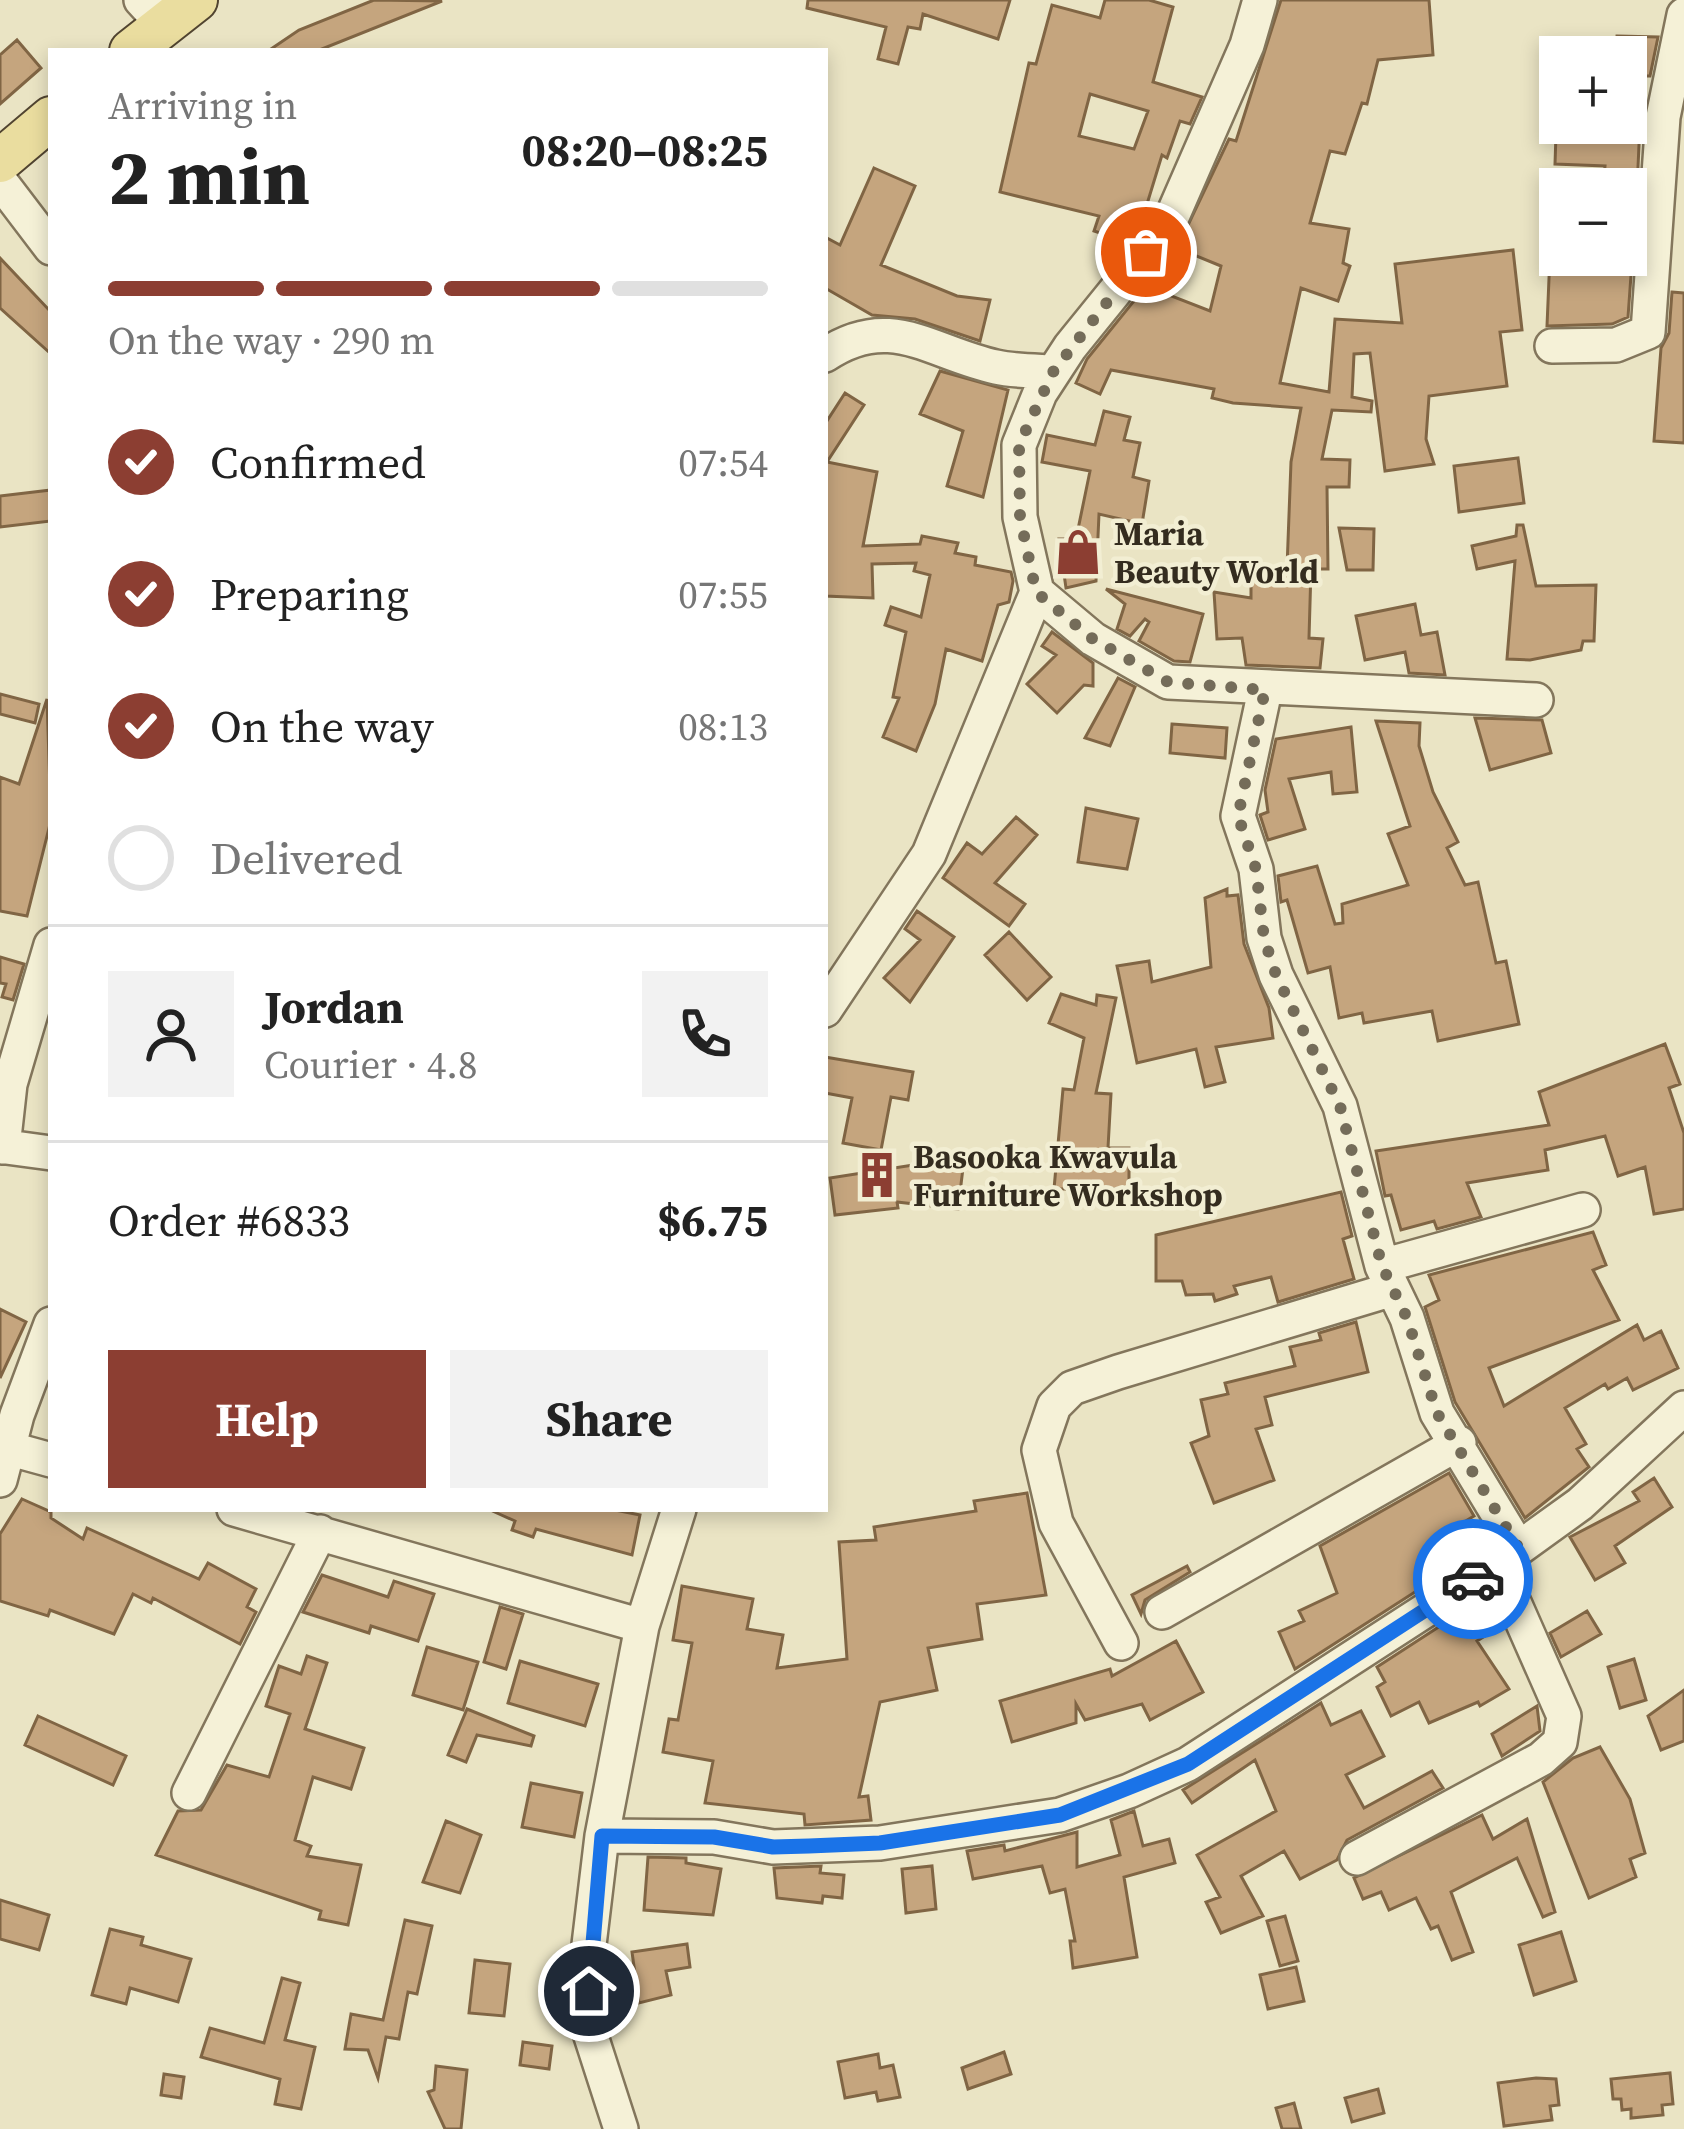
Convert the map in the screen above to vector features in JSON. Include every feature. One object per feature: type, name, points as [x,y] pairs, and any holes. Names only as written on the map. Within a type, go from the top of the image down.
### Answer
[{"type":"main road","points":[[0,161],[48,121]]},
{"type":"street","points":[[828,1006],[929,854],[1036,592],[1020,517],[1019,445],[1053,372],[1168,226],[1247,45],[1260,0]]},
{"type":"street","points":[[1552,346],[1616,345],[1648,332],[1663,116],[1684,15]]},
{"type":"street","points":[[0,181],[48,244]]},
{"type":"street","points":[[828,353],[845,341],[894,332],[997,368],[1053,372]]},
{"type":"street","points":[[1036,592],[1093,639],[1168,682],[1536,700]]},
{"type":"street","points":[[1265,690],[1238,816],[1256,869],[1264,938],[1276,975],[1340,1106],[1388,1278],[1437,1413],[1459,1443],[1507,1556],[1564,1716],[1560,1742],[1541,1760],[1357,1858]]},
{"type":"street","points":[[48,955],[10,1084],[2,1146],[48,1153]]},
{"type":"street","points":[[1121,1643],[1056,1523],[1039,1450],[1054,1406],[1072,1388],[1583,1210]]},
{"type":"street","points":[[48,1332],[17,1415],[6,1465],[48,1460]]},
{"type":"street","points":[[602,1836],[816,1846],[880,1843],[1060,1815],[1188,1764],[1507,1556],[1580,1504],[1684,1408]]},
{"type":"street","points":[[1162,1612],[1459,1443]]},
{"type":"street","points":[[245,1512],[642,1627]]},
{"type":"street","points":[[621,2129],[589,2030],[588,1953],[602,1836],[642,1627],[678,1512]]},
{"type":"street","points":[[189,1793],[320,1532]]},
{"type":"building","points":[[374,0],[442,1],[324,48],[272,48],[299,30]]},
{"type":"building","points":[[808,0],[1010,0],[998,39],[923,14],[920,29],[908,27],[898,64],[878,59],[886,27],[807,8]]},
{"type":"building","points":[[1105,0],[1149,0],[1173,7],[1153,82],[1202,97],[1190,124],[1180,121],[1167,158],[1162,155],[1140,227],[1128,242],[1094,231],[1099,216],[1000,192],[1029,63],[1036,64],[1052,5],[1100,18]],"holes":[[[1090,94],[1148,111],[1134,149],[1079,136]]]},
{"type":"building","points":[[1281,0],[1429,0],[1433,55],[1378,60],[1367,104],[1362,103],[1345,154],[1330,151],[1310,223],[1349,229],[1343,263],[1350,266],[1338,301],[1301,288],[1280,383],[1329,392],[1335,319],[1402,323],[1395,264],[1513,250],[1522,330],[1500,332],[1507,386],[1429,396],[1426,439],[1434,464],[1385,471],[1370,353],[1354,354],[1352,397],[1372,401],[1371,412],[1332,410],[1322,459],[1350,460],[1349,487],[1327,487],[1328,569],[1311,569],[1309,638],[1323,639],[1320,668],[1246,665],[1242,638],[1217,639],[1214,592],[1251,598],[1251,568],[1287,568],[1291,462],[1301,408],[1233,403],[1212,398],[1214,389],[1111,370],[1100,394],[1076,383],[1087,359],[1146,286],[1210,311],[1221,266],[1177,248],[1229,139],[1236,141]]},
{"type":"building","points":[[1647,37],[1658,37],[1650,76]]},
{"type":"building","points":[[17,40],[41,68],[0,104],[0,55]]},
{"type":"building","points":[[1556,144],[1639,144],[1638,168],[1555,164]]},
{"type":"building","points":[[874,168],[915,186],[881,265],[957,296],[990,300],[980,341],[915,319],[872,315],[828,290],[828,239],[840,245]]},
{"type":"building","points":[[0,258],[48,309],[48,351],[0,308]]},
{"type":"building","points":[[1549,276],[1631,276],[1628,317],[1612,324],[1547,326]]},
{"type":"building","points":[[1672,292],[1684,293],[1684,443],[1654,441],[1661,348],[1669,333]]},
{"type":"building","points":[[940,371],[1008,390],[983,497],[947,486],[963,431],[920,414]]},
{"type":"building","points":[[845,393],[864,405],[828,460],[828,419]]},
{"type":"building","points":[[1104,411],[1130,417],[1124,440],[1140,443],[1133,477],[1149,481],[1142,524],[1099,514],[1096,581],[1066,588],[1059,539],[1076,539],[1090,471],[1042,462],[1047,435],[1095,445]]},
{"type":"building","points":[[1518,458],[1524,503],[1459,512],[1454,466]]},
{"type":"building","points":[[828,462],[877,472],[863,546],[920,544],[922,536],[958,543],[955,553],[976,557],[975,565],[1011,572],[1009,602],[998,605],[982,661],[946,649],[935,704],[916,751],[883,737],[899,698],[893,697],[906,632],[885,625],[891,607],[921,617],[930,575],[914,571],[916,563],[872,564],[873,598],[828,596]]},
{"type":"building","points":[[48,490],[48,521],[0,527],[0,496]]},
{"type":"building","points":[[1517,525],[1523,525],[1536,586],[1596,585],[1594,641],[1583,641],[1581,650],[1530,660],[1507,659],[1515,561],[1477,569],[1472,546],[1516,536]]},
{"type":"building","points":[[1339,528],[1374,529],[1373,570],[1347,570]]},
{"type":"building","points":[[1106,589],[1203,614],[1190,662],[1174,661],[1139,641],[1149,622],[1145,619],[1130,636],[1117,629],[1125,604]]},
{"type":"building","points":[[1415,604],[1421,635],[1437,632],[1445,675],[1409,673],[1405,652],[1365,660],[1356,616]]},
{"type":"building","points":[[1052,632],[1093,663],[1093,686],[1084,685],[1057,713],[1027,684],[1056,655],[1042,646]]},
{"type":"building","points":[[1118,678],[1135,687],[1110,746],[1085,738]]},
{"type":"building","points":[[0,694],[39,704],[35,723],[0,714]]},
{"type":"building","points":[[47,699],[48,832],[27,916],[0,911],[0,777],[19,784]]},
{"type":"building","points":[[1475,718],[1542,720],[1551,753],[1490,770]]},
{"type":"building","points":[[1376,721],[1420,723],[1419,746],[1433,792],[1458,842],[1447,848],[1465,885],[1478,882],[1496,963],[1506,961],[1519,1024],[1438,1041],[1432,1011],[1364,1023],[1362,1013],[1339,1018],[1330,967],[1308,973],[1287,900],[1281,902],[1278,876],[1317,866],[1335,924],[1343,923],[1342,904],[1408,885],[1388,834],[1410,826]]},
{"type":"building","points":[[1172,724],[1227,728],[1225,758],[1170,753]]},
{"type":"building","points":[[1351,727],[1357,792],[1333,794],[1331,772],[1289,779],[1305,829],[1268,840],[1260,815],[1268,812],[1265,790],[1276,739]]},
{"type":"building","points":[[1086,808],[1138,819],[1127,869],[1078,862]]},
{"type":"building","points":[[1016,817],[1037,835],[995,883],[1025,904],[1009,926],[943,878],[967,843],[982,854]]},
{"type":"building","points":[[1227,889],[1227,896],[1238,895],[1244,944],[1269,1008],[1273,1038],[1216,1047],[1225,1082],[1205,1087],[1196,1049],[1137,1063],[1117,966],[1149,961],[1152,982],[1211,967],[1205,898]]},
{"type":"building","points":[[917,911],[954,937],[910,1002],[884,978],[920,940],[905,929]]},
{"type":"building","points":[[1009,932],[1051,977],[1027,1000],[985,955]]},
{"type":"building","points":[[0,957],[24,964],[13,1000],[2,997],[6,984],[0,983]]},
{"type":"building","points":[[1061,994],[1096,1005],[1097,995],[1116,998],[1096,1093],[1111,1094],[1108,1148],[1129,1148],[1129,1189],[1054,1189],[1063,1089],[1074,1090],[1084,1038],[1049,1023]]},
{"type":"building","points":[[1665,1044],[1680,1084],[1669,1088],[1684,1133],[1684,1209],[1654,1214],[1645,1167],[1618,1176],[1605,1136],[1545,1150],[1548,1170],[1467,1183],[1481,1217],[1437,1229],[1434,1221],[1401,1230],[1391,1195],[1385,1196],[1376,1151],[1549,1125],[1539,1092]]},
{"type":"building","points":[[828,1058],[913,1072],[908,1100],[891,1097],[881,1150],[843,1143],[852,1098],[828,1094]]},
{"type":"building","points":[[926,1163],[963,1168],[958,1209],[897,1202],[898,1208],[835,1215],[830,1178]]},
{"type":"building","points":[[1341,1192],[1352,1236],[1343,1239],[1354,1279],[1278,1302],[1271,1277],[1234,1286],[1237,1294],[1215,1301],[1213,1294],[1186,1295],[1182,1281],[1156,1281],[1156,1235]]},
{"type":"building","points":[[1593,1232],[1606,1265],[1593,1270],[1619,1320],[1489,1368],[1504,1406],[1637,1325],[1644,1340],[1661,1331],[1678,1368],[1633,1390],[1627,1378],[1608,1389],[1605,1384],[1565,1408],[1586,1444],[1577,1449],[1589,1467],[1525,1518],[1455,1402],[1425,1307],[1439,1300],[1429,1275]]},
{"type":"building","points":[[0,1309],[26,1322],[0,1378]]},
{"type":"building","points":[[1356,1322],[1368,1372],[1265,1397],[1272,1425],[1256,1429],[1274,1480],[1214,1503],[1191,1443],[1209,1436],[1201,1400],[1228,1394],[1225,1383],[1295,1366],[1290,1347],[1321,1340],[1319,1333]]},
{"type":"building","points":[[1449,1473],[1474,1516],[1427,1544],[1443,1574],[1295,1669],[1279,1632],[1304,1621],[1299,1611],[1337,1593],[1320,1546]]},
{"type":"building","points":[[1654,1478],[1672,1507],[1615,1546],[1625,1563],[1595,1580],[1570,1537],[1639,1501],[1633,1492]]},
{"type":"building","points":[[1027,1493],[1046,1595],[977,1604],[982,1639],[928,1648],[937,1690],[880,1702],[859,1797],[868,1796],[871,1820],[805,1825],[804,1814],[705,1803],[713,1761],[663,1752],[669,1719],[678,1720],[692,1643],[673,1640],[682,1586],[753,1599],[747,1629],[783,1635],[777,1668],[847,1659],[839,1542],[876,1540],[874,1527],[976,1511],[974,1501]]},
{"type":"building","points":[[22,1499],[51,1512],[51,1518],[83,1539],[87,1528],[199,1579],[208,1563],[256,1589],[247,1607],[256,1612],[240,1644],[153,1598],[151,1603],[133,1594],[114,1634],[50,1610],[48,1616],[0,1601],[0,1534]]},
{"type":"building","points":[[495,1512],[640,1515],[632,1555],[536,1529],[533,1537],[512,1530],[515,1521]]},
{"type":"building","points":[[1187,1566],[1190,1572],[1145,1600],[1141,1614],[1132,1595]]},
{"type":"building","points":[[322,1575],[388,1597],[394,1581],[434,1594],[418,1641],[371,1626],[369,1633],[303,1612]]},
{"type":"building","points":[[1488,1595],[1501,1626],[1477,1641],[1509,1689],[1480,1706],[1478,1702],[1429,1723],[1419,1702],[1391,1716],[1377,1687],[1385,1682],[1377,1667]]},
{"type":"building","points":[[500,1607],[523,1614],[506,1669],[484,1662]]},
{"type":"building","points":[[1587,1611],[1601,1634],[1561,1657],[1550,1633]]},
{"type":"building","points":[[1176,1641],[1203,1692],[1150,1720],[1142,1704],[1085,1720],[1076,1704],[1076,1723],[1012,1742],[1000,1701],[1110,1669],[1112,1676]]},
{"type":"building","points":[[427,1647],[478,1662],[463,1710],[413,1695]]},
{"type":"building","points":[[307,1656],[327,1663],[305,1729],[364,1748],[351,1789],[313,1777],[295,1840],[311,1846],[307,1856],[361,1865],[348,1925],[319,1919],[321,1911],[156,1855],[178,1811],[201,1810],[227,1765],[269,1777],[290,1714],[266,1706],[279,1666],[301,1674]]},
{"type":"building","points":[[1634,1659],[1646,1700],[1620,1708],[1608,1667]]},
{"type":"building","points":[[520,1661],[598,1684],[585,1726],[508,1703]]},
{"type":"building","points":[[1684,1690],[1684,1741],[1661,1750],[1648,1716]]},
{"type":"building","points":[[1321,1703],[1331,1725],[1361,1711],[1384,1756],[1346,1775],[1364,1808],[1432,1771],[1443,1788],[1347,1840],[1337,1860],[1300,1879],[1284,1851],[1241,1876],[1263,1916],[1221,1933],[1206,1902],[1220,1897],[1197,1855],[1276,1811],[1255,1760],[1192,1803],[1183,1790]]},
{"type":"building","points":[[1537,1706],[1540,1731],[1502,1756],[1492,1734]]},
{"type":"building","points":[[467,1709],[534,1736],[531,1746],[477,1735],[466,1762],[448,1755]]},
{"type":"building","points":[[38,1716],[126,1756],[113,1785],[25,1745]]},
{"type":"building","points":[[1600,1747],[1630,1799],[1645,1853],[1630,1859],[1636,1877],[1589,1898],[1543,1782],[1573,1758]]},
{"type":"building","points":[[531,1783],[582,1793],[574,1837],[522,1827]]},
{"type":"building","points":[[1134,1811],[1143,1846],[1169,1839],[1175,1863],[1124,1877],[1137,1957],[1073,1968],[1070,1941],[1075,1941],[1065,1889],[1050,1893],[1042,1866],[973,1879],[967,1851],[1004,1845],[1005,1851],[1077,1832],[1077,1867],[1120,1855],[1111,1820]]},
{"type":"building","points":[[1482,1815],[1493,1839],[1527,1819],[1555,1912],[1543,1917],[1517,1858],[1451,1892],[1473,1952],[1452,1960],[1438,1926],[1431,1929],[1416,1898],[1389,1910],[1381,1892],[1363,1899],[1354,1878]]},
{"type":"building","points":[[446,1821],[481,1835],[460,1893],[423,1882]]},
{"type":"building","points":[[648,1857],[686,1858],[686,1863],[721,1869],[713,1915],[644,1910]]},
{"type":"building","points":[[821,1866],[820,1873],[844,1875],[842,1898],[823,1896],[822,1903],[777,1898],[774,1868]]},
{"type":"building","points":[[932,1866],[936,1909],[906,1913],[902,1869]]},
{"type":"building","points":[[0,1900],[49,1915],[39,1950],[0,1939]]},
{"type":"building","points":[[1285,1916],[1298,1961],[1280,1966],[1267,1921]]},
{"type":"building","points":[[405,1920],[432,1926],[417,1994],[408,1992],[399,2039],[386,2037],[378,2078],[368,2050],[345,2049],[351,2014],[383,2020]]},
{"type":"building","points":[[110,1929],[143,1937],[141,1945],[191,1959],[178,2002],[130,1988],[126,2004],[92,1995]]},
{"type":"building","points":[[1561,1932],[1576,1981],[1534,1995],[1519,1945]]},
{"type":"building","points":[[687,1944],[690,1967],[666,1971],[671,1995],[639,2003],[632,1952]]},
{"type":"building","points":[[475,1960],[510,1964],[504,2016],[469,2013]]},
{"type":"building","points":[[1296,1967],[1304,2001],[1268,2009],[1260,1975]]},
{"type":"building","points":[[282,1978],[300,1983],[285,2040],[315,2047],[301,2109],[275,2104],[280,2079],[201,2057],[210,2028],[264,2043]]},
{"type":"building","points":[[523,2042],[552,2046],[549,2069],[520,2065]]},
{"type":"building","points":[[1004,2052],[1011,2074],[968,2089],[962,2068]]},
{"type":"building","points":[[878,2054],[880,2068],[893,2065],[900,2097],[878,2101],[876,2092],[845,2098],[838,2062]]},
{"type":"building","points":[[436,2066],[467,2070],[461,2129],[445,2129],[428,2092],[434,2090]]},
{"type":"building","points":[[1670,2073],[1673,2104],[1662,2105],[1663,2115],[1631,2118],[1631,2109],[1622,2110],[1621,2099],[1613,2099],[1611,2079]]},
{"type":"building","points":[[164,2074],[184,2077],[181,2098],[161,2095]]},
{"type":"building","points":[[1556,2079],[1559,2105],[1550,2106],[1552,2120],[1504,2126],[1498,2083]]},
{"type":"building","points":[[1378,2089],[1384,2113],[1352,2122],[1345,2098]]},
{"type":"building","points":[[1294,2103],[1301,2129],[1282,2129],[1276,2108]]},
{"type":"way so far","points":[[1146,252],[1053,372],[1019,445],[1020,517],[1036,592],[1093,639],[1168,682],[1265,690],[1238,816],[1256,869],[1264,938],[1276,975],[1340,1106],[1382,1266],[1407,1318],[1437,1413],[1518,1547],[1473,1579]]},
{"type":"place","name":"Maria Beauty World","points":[[1078,552]]},
{"type":"place","name":"Basooka Kwavula Furniture Workshop","points":[[877,1175]]},
{"type":"route","points":[[589,1991],[588,1953],[602,1836],[714,1837],[773,1847],[880,1843],[1060,1815],[1188,1764],[1473,1579]]}]
